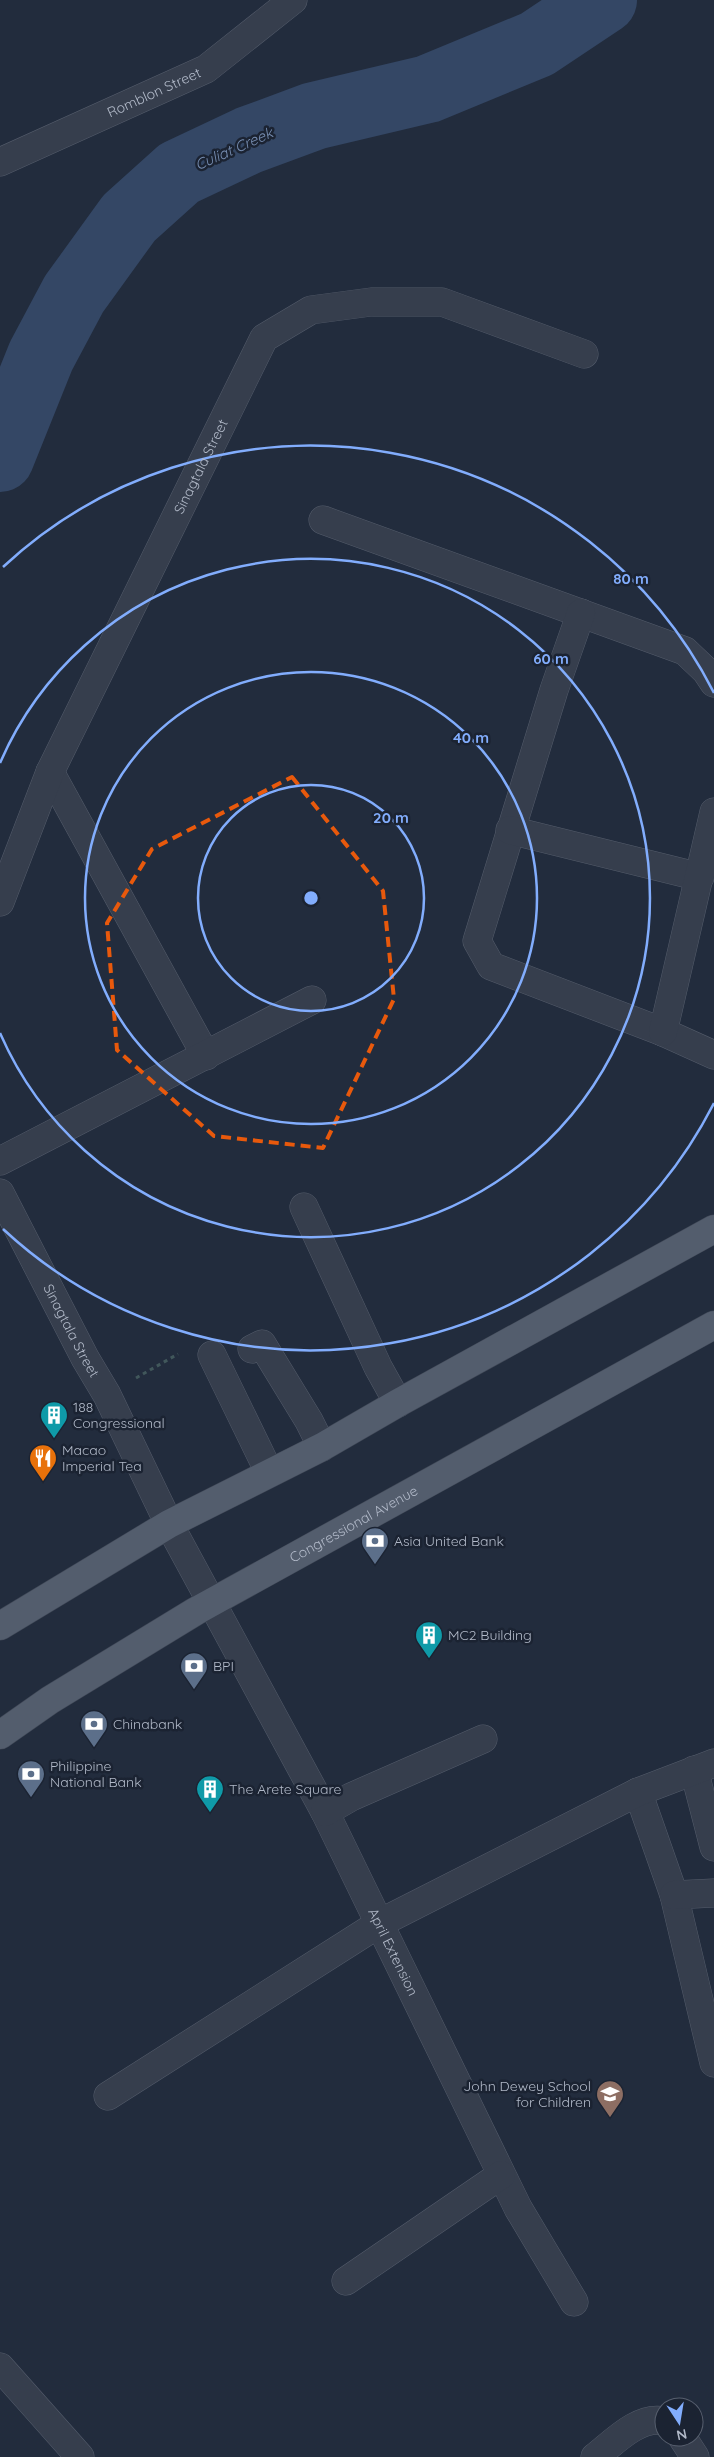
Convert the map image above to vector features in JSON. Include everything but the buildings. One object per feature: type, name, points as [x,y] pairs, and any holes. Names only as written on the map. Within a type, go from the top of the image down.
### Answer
[{"type":"main road","points":[[0,1626],[169,1524],[322,1447],[398,1403],[714,1229]]},
{"type":"main road","name":"Congressional Avenue","points":[[0,1735],[50,1700],[212,1601],[714,1325]]},
{"type":"street","name":"Romblon Street","points":[[0,162],[206,69],[294,0]]},
{"type":"street","name":"Sinagtala Street","points":[[0,902],[50,772],[264,338],[312,310],[371,302],[442,302],[584,354]]},
{"type":"street","points":[[323,520],[686,651],[706,670],[714,683]]},
{"type":"street","points":[[581,613],[510,830],[477,941],[491,966],[580,1002],[663,1032],[714,1055]]},
{"type":"street","points":[[50,772],[206,1056]]},
{"type":"street","points":[[663,1032],[714,812]]},
{"type":"street","points":[[510,830],[700,877]]},
{"type":"street","points":[[0,1161],[312,1000]]},
{"type":"street","name":"Sinagtala Street","points":[[0,1193],[85,1358],[107,1395],[169,1524],[212,1601]]},
{"type":"street","points":[[304,1207],[378,1367],[398,1403]]},
{"type":"street","points":[[252,1349],[262,1344],[310,1421],[322,1447]]},
{"type":"street","points":[[212,1355],[269,1472]]},
{"type":"street","name":"April Extension","points":[[212,1601],[325,1812],[501,2175],[574,2302]]},
{"type":"street","points":[[325,1812],[351,1797],[483,1739]]},
{"type":"street","points":[[108,2096],[380,1923],[638,1792],[704,1767],[714,1847]]},
{"type":"street","points":[[638,1792],[674,1895],[714,2062]]},
{"type":"street","points":[[674,1895],[714,1893]]},
{"type":"street","points":[[346,2281],[501,2175]]},
{"type":"street","points":[[0,2367],[80,2457]]},
{"type":"street","points":[[595,2457],[632,2428],[654,2422]]},
{"type":"path","points":[[107,1395],[179,1353]]},
{"type":"highlighted area","points":[[292,777],[383,891],[394,999],[323,1148],[214,1136],[117,1050],[107,923],[152,849]]},
{"type":"waterway","name":"Culiat Creek","points":[[0,458],[41,356],[74,294],[129,218],[179,173],[249,140],[314,116],[428,89],[537,44],[603,0]]},
{"type":"place","name":"188 Congressional","points":[[54,1439]]},
{"type":"place","name":"Macao Imperial Tea","points":[[43,1482]]},
{"type":"place","name":"Asia United Bank","points":[[375,1565]]},
{"type":"place","name":"MC2 Building","points":[[429,1659]]},
{"type":"place","name":"BPI","points":[[194,1690]]},
{"type":"place","name":"Chinabank","points":[[94,1748]]},
{"type":"place","name":"Philippine National Bank","points":[[31,1798]]},
{"type":"place","name":"The Arete Square","points":[[210,1813]]},
{"type":"place","name":"John Dewey School for Children","points":[[610,2118]]}]
